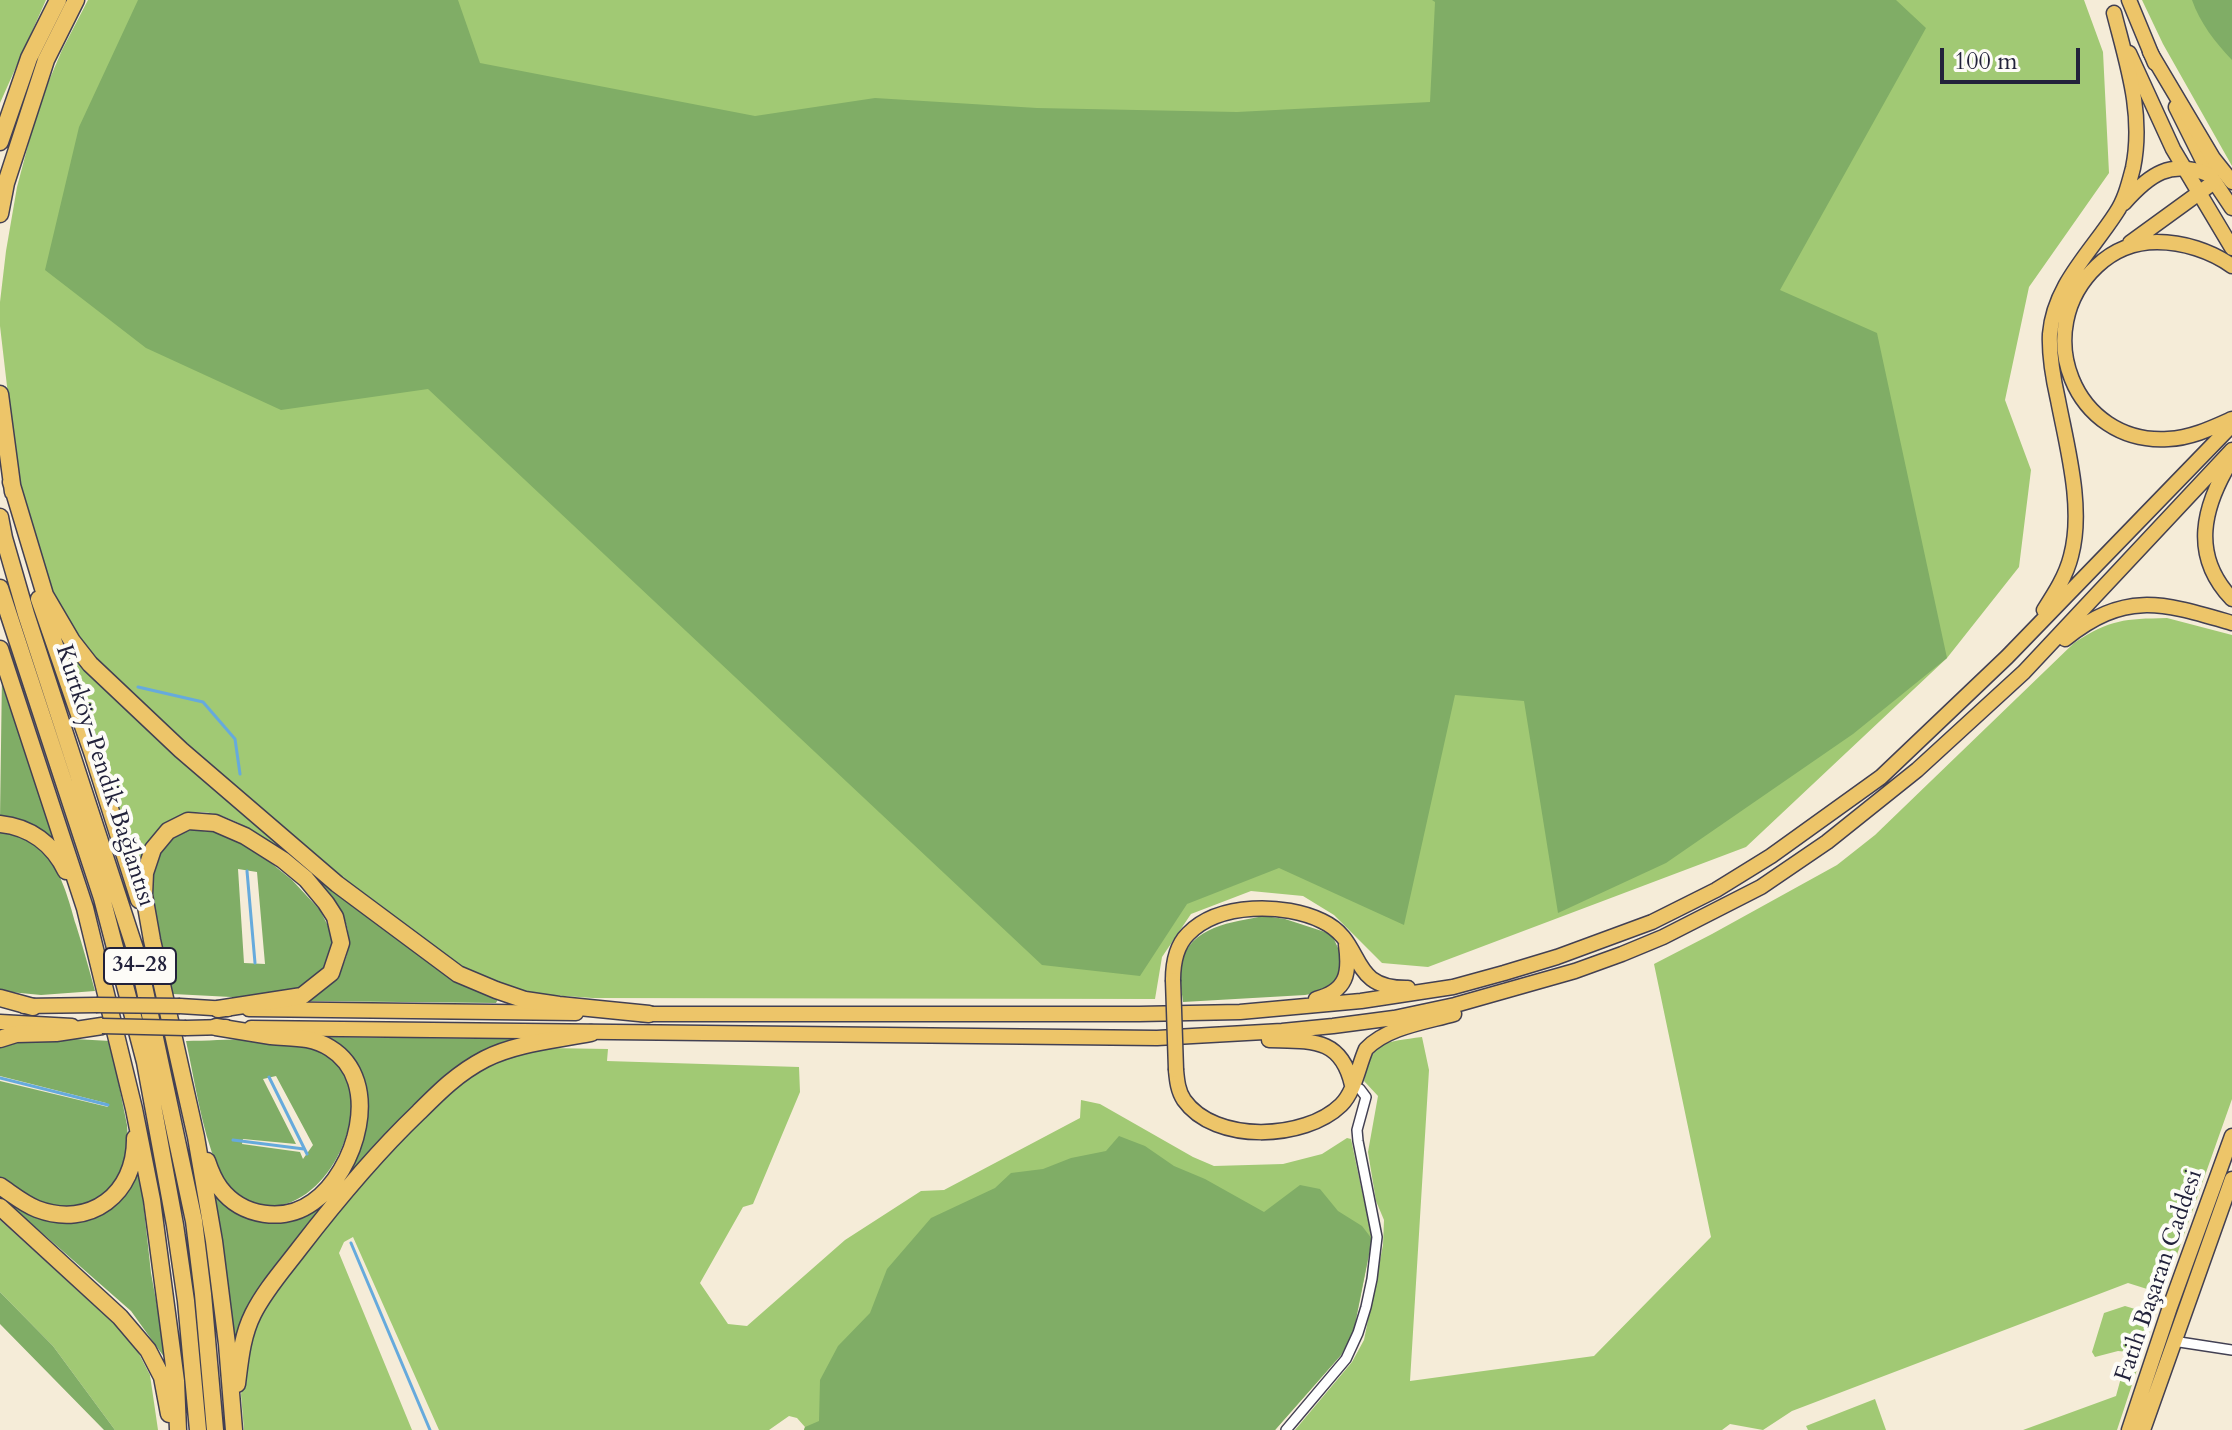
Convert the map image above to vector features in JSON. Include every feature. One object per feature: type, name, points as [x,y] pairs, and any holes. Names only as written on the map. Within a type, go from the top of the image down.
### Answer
[{"type":"highway","points":[[0,142],[29,58],[58,0]]},
{"type":"highway","points":[[0,214],[6,183],[42,72],[76,0]]},
{"type":"highway","points":[[0,394],[11,482],[28,569],[93,755],[152,940]]},
{"type":"highway","points":[[11,482],[45,595],[72,641],[90,664],[181,750],[337,884],[458,974],[496,990],[525,1000],[649,1014]]},
{"type":"highway","name":"Kurtköy-Pendik Bağlantısı","points":[[0,517],[26,614],[138,958],[194,1221],[215,1430]]},
{"type":"highway","name":"Kurtköy-Pendik Bağlantısı","points":[[0,588],[102,898],[145,1062],[186,1301],[198,1430]]},
{"type":"highway","points":[[0,649],[85,908],[134,1109],[152,1200],[176,1381],[178,1430]]},
{"type":"highway","points":[[218,1009],[302,996],[331,973],[341,943],[339,930],[326,903],[306,879],[283,860],[245,836],[215,823],[188,821],[168,831],[153,849],[145,873],[144,895],[196,1137],[214,1241],[234,1430]]},
{"type":"highway","points":[[0,824],[24,829],[40,838],[60,857],[85,908]]},
{"type":"highway","points":[[0,998],[33,1007]]},
{"type":"highway","points":[[0,1039],[16,1034],[56,1033],[102,1026]]},
{"type":"highway","points":[[196,1137],[217,1185],[224,1193],[254,1213],[285,1215],[314,1202],[328,1188],[348,1158],[358,1127],[357,1083],[342,1058],[332,1049],[300,1037],[216,1027]]},
{"type":"highway","points":[[234,1430],[242,1341],[253,1315],[275,1280],[362,1171],[454,1077],[487,1058],[508,1051],[591,1033]]},
{"type":"highway","points":[[0,1186],[36,1209],[69,1215],[90,1212],[118,1193],[126,1180],[135,1147],[134,1109]]},
{"type":"highway","points":[[0,1207],[120,1317],[148,1350],[162,1377],[172,1430]]},
{"type":"main road","points":[[2129,0],[2150,52],[2212,179],[2232,208]]},
{"type":"main road","points":[[2112,6],[2135,67],[2173,149],[2232,248]]},
{"type":"main road","points":[[2112,6],[2130,75],[2138,129],[2130,179],[2118,211]]},
{"type":"main road","points":[[2150,52],[2213,158],[2232,182]]},
{"type":"main road","points":[[2007,657],[2051,599],[2066,571],[2074,542],[2076,509],[2050,349],[2053,315],[2070,277],[2118,211],[2150,178],[2165,170],[2184,168],[2196,169],[2212,179]]},
{"type":"main road","points":[[2212,179],[2199,193],[2102,261],[2084,278],[2067,309],[2064,353],[2075,388],[2095,413],[2130,434],[2146,438],[2185,437],[2232,419]]},
{"type":"main road","points":[[2123,248],[2169,242],[2221,258],[2232,266]]},
{"type":"main road","points":[[0,1005],[383,1012],[1139,1014],[1240,1012],[1361,1001],[1453,987],[1557,957],[1652,922],[1716,890],[1771,856],[1881,777],[2007,657],[2232,425]]},
{"type":"main road","points":[[2024,672],[2232,450]]},
{"type":"main road","points":[[2232,459],[2210,499],[2204,534],[2212,570],[2232,599]]},
{"type":"main road","points":[[1453,987],[1395,988],[1380,985],[1367,977],[1336,928],[1292,911],[1274,908],[1229,913],[1205,921],[1188,933],[1175,959],[1176,1070],[1180,1093],[1192,1108],[1215,1122],[1249,1132],[1291,1129],[1316,1122],[1340,1107],[1349,1095],[1366,1049],[1379,1038],[1472,1009],[1663,937],[1761,887],[1827,842],[1917,770],[2024,672],[2096,617],[2121,607],[2167,606],[2232,623]]},
{"type":"main road","points":[[1240,1012],[1316,999],[1336,992],[1347,973],[1346,940]]},
{"type":"main road","points":[[1157,1038],[1282,1031],[1394,1018],[1455,1005],[1575,971]]},
{"type":"main road","points":[[0,1022],[186,1028],[1157,1038],[1319,1043],[1341,1057],[1352,1085]]},
{"type":"main road","name":"Fatih Başaran Caddesi","points":[[2129,1430],[2232,1136]]},
{"type":"main road","name":"Fatih Başaran Caddesi","points":[[2143,1430],[2232,1179]]},
{"type":"street","points":[[1286,1430],[1346,1359],[1358,1333],[1372,1279],[1377,1237],[1357,1130],[1366,1097],[1352,1085]]},
{"type":"street","points":[[2173,1341],[2232,1350]]},
{"type":"green space","points":[[0,0],[46,0],[0,103]]},
{"type":"green space","points":[[88,0],[2084,0],[2103,52],[2109,173],[2029,287],[2005,400],[2031,470],[2019,567],[1947,658],[1746,847],[1428,967],[1382,963],[1334,915],[1303,896],[1251,891],[1191,914],[1162,957],[1155,999],[593,998],[535,994],[506,988],[452,962],[293,839],[179,739],[94,657],[70,627],[44,578],[26,514],[15,455],[0,302],[17,187],[31,134],[62,50]]},
{"type":"green space","points":[[138,0],[458,0],[480,63],[755,116],[875,98],[1037,108],[1237,112],[1430,102],[1435,2],[1432,0],[1896,0],[1926,28],[1780,290],[1877,333],[1947,658],[1853,734],[1666,863],[1558,913],[1524,701],[1455,695],[1404,925],[1279,868],[1187,904],[1140,976],[1042,965],[428,389],[281,410],[146,348],[45,270],[79,127]]},
{"type":"green space","points":[[2142,0],[2232,0],[2232,166],[2163,44]]},
{"type":"green space","points":[[2192,0],[2232,0],[2232,60],[2199,17]]},
{"type":"green space","points":[[2167,618],[2232,635],[2232,1099],[2163,1294],[2128,1283],[1792,1411],[1763,1430],[1730,1424],[1722,1430],[1295,1430],[1352,1362],[1364,1340],[1383,1245],[1384,1220],[1376,1201],[1368,1152],[1378,1096],[1364,1081],[1376,1050],[1390,1042],[1422,1037],[1429,1070],[1410,1381],[1594,1356],[1711,1237],[1654,964],[1837,865],[1875,835],[2074,643],[2118,622]]},
{"type":"green space","points":[[54,622],[289,850],[286,852],[225,817],[199,812],[183,818],[137,873]]},
{"type":"green space","points":[[2,674],[58,843],[24,821],[0,818]]},
{"type":"green space","points":[[191,830],[215,832],[261,855],[292,880],[320,910],[332,934],[332,949],[321,974],[300,991],[251,998],[173,994],[156,930],[150,875],[157,855],[172,838]],"holes":[[[238,869],[257,872],[265,964],[244,963]]]},
{"type":"green space","points":[[0,833],[32,841],[53,864],[67,894],[95,991],[41,995],[0,991]]},
{"type":"green space","points":[[290,850],[499,997],[496,1003],[306,1001],[338,973],[345,962],[349,936],[346,922],[334,899],[315,877],[286,852]]},
{"type":"green space","points":[[1265,916],[1285,919],[1333,937],[1342,957],[1339,973],[1332,984],[1305,995],[1183,1002],[1180,969],[1193,941],[1214,928]]},
{"type":"green space","points":[[323,1037],[515,1039],[480,1053],[267,1281],[232,1358],[212,1184],[247,1217],[281,1221],[307,1213],[330,1196],[348,1173],[360,1146],[366,1118],[365,1089],[353,1059]]},
{"type":"green space","points":[[57,1038],[110,1041],[127,1125],[129,1156],[118,1182],[91,1204],[64,1209],[34,1201],[0,1178],[0,1081],[108,1107],[106,1103],[0,1076],[0,1044]]},
{"type":"green space","points":[[275,1040],[309,1046],[330,1056],[349,1085],[351,1109],[347,1135],[336,1160],[320,1182],[300,1198],[278,1206],[254,1203],[224,1183],[207,1136],[186,1041]],"holes":[[[276,1076],[313,1145],[303,1159],[300,1152],[242,1144],[243,1139],[296,1144],[263,1079]]]},
{"type":"green space","points":[[547,1048],[608,1049],[607,1061],[799,1067],[800,1092],[753,1204],[743,1207],[700,1283],[728,1324],[747,1326],[845,1240],[921,1191],[944,1190],[1080,1118],[1081,1100],[1100,1104],[1214,1166],[1283,1164],[1322,1154],[1347,1138],[1351,1139],[1372,1239],[1353,1334],[1341,1355],[1275,1430],[804,1430],[797,1418],[789,1416],[769,1430],[439,1430],[353,1237],[344,1242],[339,1253],[412,1430],[244,1430],[241,1395],[246,1349],[256,1321],[272,1293],[370,1171],[456,1084],[509,1054]]},
{"type":"green space","points":[[1119,1136],[1145,1146],[1174,1166],[1205,1179],[1264,1212],[1300,1185],[1320,1189],[1338,1211],[1362,1226],[1372,1239],[1353,1334],[1341,1355],[1275,1430],[804,1430],[819,1421],[820,1380],[838,1346],[870,1313],[887,1269],[931,1218],[995,1188],[1011,1173],[1043,1169],[1071,1158],[1106,1151]]},
{"type":"green space","points":[[139,1164],[151,1273],[167,1361],[131,1311],[0,1196],[0,1191],[74,1221]]},
{"type":"green space","points":[[0,1220],[120,1329],[138,1352],[150,1375],[158,1430],[115,1430],[53,1346],[0,1292]]},
{"type":"green space","points":[[0,1292],[53,1346],[115,1430],[104,1430],[0,1324]]},
{"type":"green space","points":[[2125,1306],[2155,1315],[2117,1430],[2023,1430],[2116,1396],[2128,1352],[2118,1351],[2095,1357],[2092,1352],[2104,1313]]},
{"type":"green space","points":[[1875,1399],[1886,1430],[1808,1430],[1806,1426]]},
{"type":"waterway","points":[[138,687],[203,702],[235,739],[240,774]]},
{"type":"waterway","points":[[247,871],[255,963]]},
{"type":"waterway","points":[[269,1077],[307,1154]]},
{"type":"waterway","points":[[0,1078],[108,1105]]},
{"type":"waterway","points":[[233,1140],[304,1149]]},
{"type":"waterway","points":[[351,1243],[430,1430]]}]
